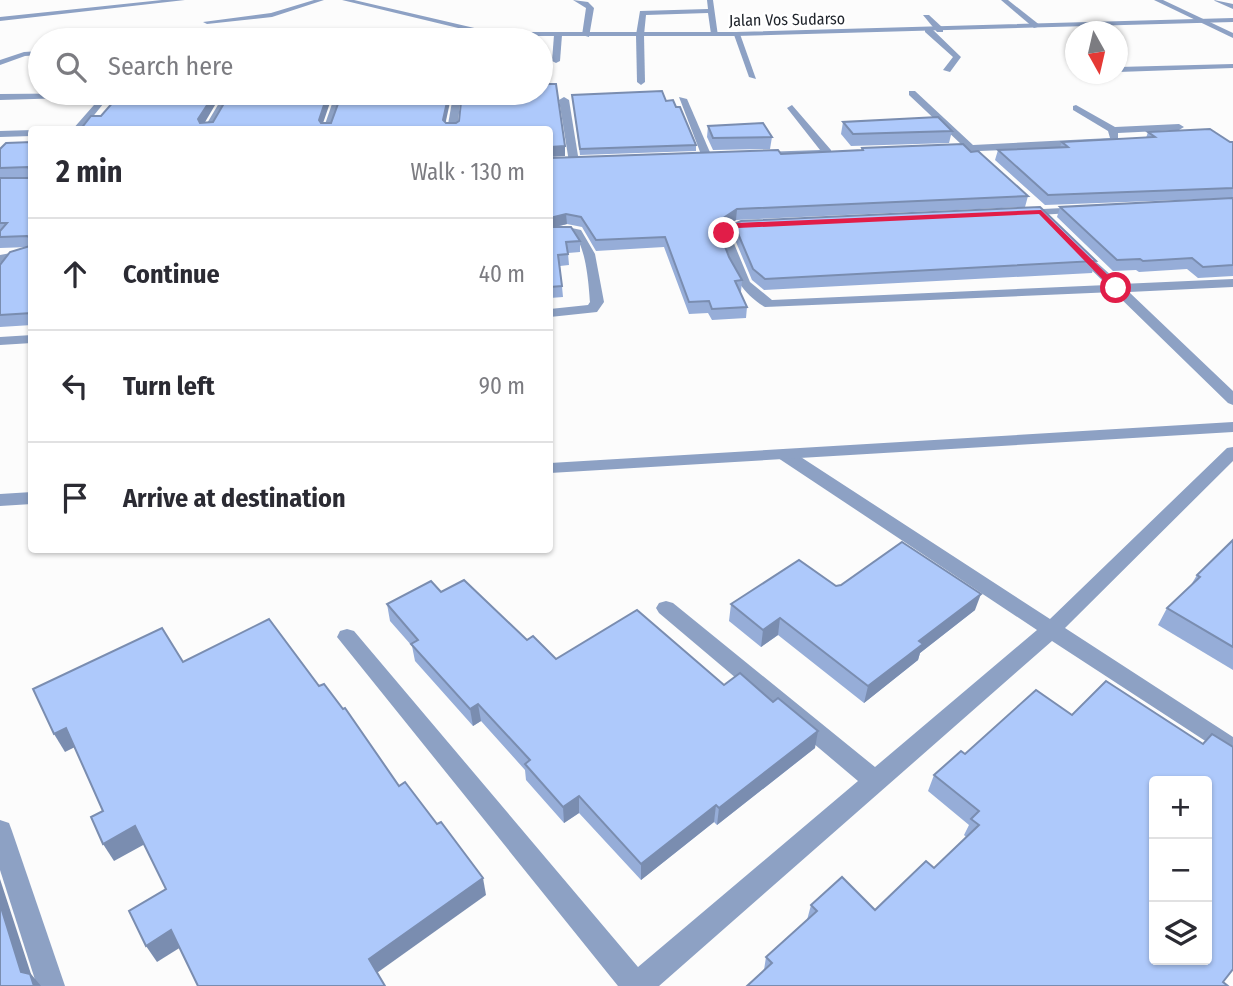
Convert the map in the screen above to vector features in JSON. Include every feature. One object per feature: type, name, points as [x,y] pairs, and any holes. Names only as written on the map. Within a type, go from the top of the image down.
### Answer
[{"type":"street","points":[[0,19],[64,17],[183,0]]},
{"type":"street","points":[[206,22],[272,15],[321,0]]},
{"type":"street","name":"Jalan Vos Sudarso","points":[[345,0],[466,28]]},
{"type":"street","points":[[576,0],[586,3],[590,8],[586,35]]},
{"type":"street","points":[[710,0],[715,34]]},
{"type":"street","points":[[1004,0],[1037,26]]},
{"type":"street","points":[[1157,0],[1233,36]]},
{"type":"street","points":[[1217,0],[1233,7]]},
{"type":"street","points":[[641,82],[640,35],[643,13],[712,11]]},
{"type":"street","points":[[926,17],[940,30]]},
{"type":"street","name":"Jalan Vos Sudarso","points":[[553,35],[940,30],[1233,20]]},
{"type":"street","points":[[928,30],[957,57],[947,70]]},
{"type":"street","points":[[736,34],[753,77]]},
{"type":"street","points":[[556,61],[558,35]]},
{"type":"street","points":[[0,63],[28,54]]},
{"type":"street","points":[[1128,70],[1233,66]]},
{"type":"street","points":[[912,93],[991,166]]},
{"type":"street","points":[[0,97],[28,96]]},
{"type":"street","points":[[682,99],[707,157]]},
{"type":"street","points":[[564,100],[574,162]]},
{"type":"street","points":[[79,126],[97,105]]},
{"type":"street","points":[[210,126],[223,105]]},
{"type":"street","points":[[329,126],[336,105]]},
{"type":"street","points":[[453,126],[456,105]]},
{"type":"street","points":[[792,108],[827,152]]},
{"type":"street","points":[[1076,108],[1113,130],[1179,127]]},
{"type":"street","points":[[932,149],[1102,143],[1115,140],[1113,130]]},
{"type":"street","points":[[0,134],[28,133]]},
{"type":"street","points":[[747,155],[840,152]]},
{"type":"street","points":[[693,157],[720,156]]},
{"type":"street","points":[[562,162],[587,161]]},
{"type":"street","points":[[1013,213],[1096,209]]},
{"type":"street","points":[[764,225],[737,226],[724,233],[739,275],[755,297],[770,304],[1233,283]]},
{"type":"street","points":[[553,232],[577,233],[586,240],[597,302],[592,309],[553,313]]},
{"type":"street","points":[[1069,240],[1233,400]]},
{"type":"street","points":[[0,259],[28,254]]},
{"type":"street","points":[[0,341],[28,339]]},
{"type":"street","points":[[553,468],[1233,428]]},
{"type":"street","points":[[347,637],[637,986],[1051,630],[1096,589],[1233,452]]},
{"type":"street","points":[[784,454],[1233,749]]},
{"type":"street","points":[[0,500],[28,498]]},
{"type":"street","points":[[666,608],[876,782]]},
{"type":"street","points":[[0,831],[51,986]]},
{"type":"building","points":[[553,84],[556,84],[565,146],[553,147],[553,126],[83,126],[91,116],[101,116],[111,105],[207,105],[198,119],[200,123],[213,122],[223,105],[324,105],[319,120],[321,123],[331,123],[338,105],[446,105],[443,120],[446,123],[459,121],[461,105],[553,105]]},
{"type":"building","points":[[662,91],[666,101],[673,100],[676,107],[680,107],[696,145],[580,149],[572,95]]},
{"type":"building","points":[[938,117],[952,131],[853,134],[843,122]]},
{"type":"building","points":[[763,123],[772,137],[713,138],[708,126]]},
{"type":"building","points":[[1210,129],[1233,142],[1233,188],[1048,195],[998,150],[1068,147],[1062,142],[1155,137],[1148,132]]},
{"type":"building","points":[[28,142],[28,167],[0,168],[0,149],[6,143]]},
{"type":"building","points":[[963,144],[971,152],[978,151],[1028,196],[737,209],[716,223],[729,257],[742,280],[735,281],[747,307],[712,309],[709,301],[689,302],[665,237],[596,240],[581,217],[566,214],[553,217],[553,158],[778,150],[781,154],[863,150],[862,148]]},
{"type":"building","points":[[0,178],[28,178],[28,237],[0,237],[0,231],[7,223],[0,223]]},
{"type":"building","points":[[1233,198],[1233,265],[1203,267],[1192,258],[1117,260],[1060,207]]},
{"type":"building","points":[[1040,207],[1096,261],[765,279],[753,269],[734,224],[741,221]]},
{"type":"building","points":[[553,227],[571,227],[580,241],[566,242],[568,254],[558,255],[562,286],[553,287]]},
{"type":"building","points":[[28,247],[28,313],[0,315],[0,265],[10,252]]},
{"type":"building","points":[[1233,540],[1233,647],[1167,608]]},
{"type":"building","points":[[902,542],[981,594],[919,641],[923,644],[868,686],[780,618],[763,630],[731,604],[799,560],[836,586],[841,585]]},
{"type":"building","points":[[464,580],[527,640],[533,636],[556,659],[637,610],[724,685],[740,673],[773,702],[778,698],[818,731],[719,808],[716,805],[641,864],[579,796],[563,807],[525,764],[530,760],[478,704],[470,709],[411,644],[418,640],[387,604],[431,581],[441,592]]},
{"type":"building","points":[[269,619],[319,686],[324,684],[343,709],[345,708],[399,786],[405,782],[437,824],[441,822],[483,878],[369,959],[385,986],[198,986],[171,930],[146,946],[129,911],[166,889],[135,826],[103,844],[91,817],[103,811],[66,728],[54,734],[33,689],[162,628],[183,662]]},
{"type":"building","points":[[1106,681],[1203,744],[1212,734],[1233,747],[1233,969],[1223,982],[1228,986],[747,986],[772,963],[766,957],[817,911],[811,905],[842,877],[875,910],[926,861],[934,868],[979,825],[971,819],[979,811],[934,775],[961,751],[965,754],[1036,690],[1072,715]]},
{"type":"building","points":[[0,904],[21,972],[30,974],[34,986],[0,986]]},
{"type":"route","points":[[724,233],[737,226],[1041,212],[1116,288]]}]
